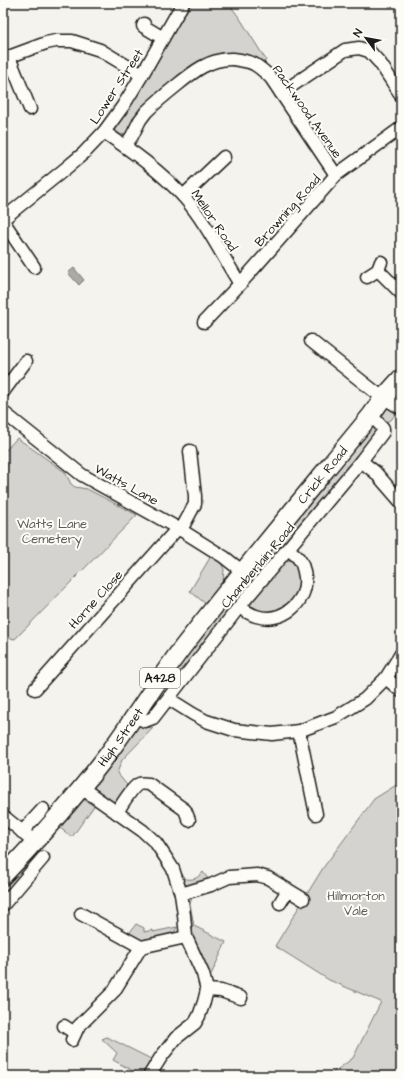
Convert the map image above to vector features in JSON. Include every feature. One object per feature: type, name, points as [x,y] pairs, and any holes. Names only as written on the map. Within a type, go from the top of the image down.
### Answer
[{"type":"highway","name":"Crick Road","points":[[243,572],[371,415],[383,398],[401,378]]},
{"type":"highway","name":"High Street","points":[[16,877],[29,837],[64,810],[82,788],[182,649],[243,572]]},
{"type":"street","name":"Lower Street","points":[[3,220],[84,153],[104,132],[123,106],[142,75],[183,3]]},
{"type":"street","points":[[144,24],[143,26],[163,38]]},
{"type":"street","points":[[30,109],[6,58],[46,43],[56,41],[72,41],[100,50],[142,75]]},
{"type":"street","points":[[281,93],[345,50],[359,48],[369,51],[380,62],[401,95]]},
{"type":"street","name":"Packwood Avenue","points":[[125,146],[140,120],[151,106],[194,72],[219,60],[243,60],[261,68],[271,78],[336,175]]},
{"type":"street","name":"Browning Road","points":[[204,322],[240,284],[336,175],[401,128]]},
{"type":"street","name":"Mellor Road","points":[[104,132],[156,170],[183,196],[202,221],[240,284]]},
{"type":"street","points":[[183,196],[224,157]]},
{"type":"street","points":[[3,220],[34,267]]},
{"type":"street","points":[[367,278],[379,266],[401,293]]},
{"type":"street","points":[[311,340],[383,398],[401,408]]},
{"type":"street","points":[[3,392],[26,361]]},
{"type":"street","name":"Watts Lane","points":[[3,412],[82,476],[179,530],[224,557],[243,572]]},
{"type":"street","name":"Chamberlain Road","points":[[134,716],[145,721],[153,718],[239,607],[361,461],[383,432],[383,428],[371,415]]},
{"type":"street","name":"Horne Close","points":[[35,689],[179,530],[195,504],[190,451]]},
{"type":"street","points":[[361,461],[375,472],[401,502]]},
{"type":"street","points":[[239,607],[255,616],[267,618],[290,611],[296,605],[301,598],[306,585],[300,560],[288,549]]},
{"type":"street","points":[[168,699],[206,721],[234,730],[272,734],[299,731],[336,717],[365,699],[386,678],[401,654]]},
{"type":"street","points":[[386,678],[401,691]]},
{"type":"street","points":[[299,731],[316,814]]},
{"type":"street","points":[[117,813],[139,783],[148,784],[188,812]]},
{"type":"street","points":[[82,788],[142,830],[156,844],[173,869],[181,894],[186,937],[203,974],[207,990],[199,1016],[195,1023],[176,1038],[161,1057],[149,1076]]},
{"type":"street","points":[[3,816],[29,837],[43,809]]},
{"type":"street","name":"High Street","points":[[3,905],[16,877],[43,858]]},
{"type":"street","points":[[181,894],[211,885],[229,877],[257,875],[268,878],[303,899]]},
{"type":"street","points":[[280,903],[288,890]]},
{"type":"street","points":[[90,915],[141,947],[186,937]]},
{"type":"street","points":[[64,1026],[73,1037],[78,1027],[114,992],[141,947]]},
{"type":"street","points":[[207,990],[221,991],[241,998]]},
{"type":"green space","points":[[192,3],[228,3],[239,17],[266,60],[263,64],[217,55],[127,133],[121,135],[116,131],[116,120]]},
{"type":"green space","points":[[387,405],[398,411],[391,420],[385,422],[379,416]]},
{"type":"green space","points":[[374,424],[379,429],[151,716],[143,714],[186,649]]},
{"type":"green space","name":"Watts Lane Cemetery","points":[[17,438],[65,472],[71,484],[75,487],[87,489],[137,515],[15,639],[3,637],[3,453]]},
{"type":"green space","points":[[211,556],[221,563],[224,569],[223,583],[207,605],[190,591]]},
{"type":"green space","points":[[289,560],[296,563],[300,577],[298,592],[291,603],[273,612],[264,613],[250,605],[250,601],[284,562]]},
{"type":"green space","points":[[137,726],[153,728],[122,760],[117,773],[127,785],[115,802],[110,801],[94,788],[94,781]]},
{"type":"green space","name":"Hillmorton Vale","points":[[401,782],[401,1076],[329,1076],[353,1058],[381,1002],[329,980],[275,946],[323,868],[374,799]]},
{"type":"green space","points":[[83,799],[94,806],[72,837],[56,825]]},
{"type":"green space","points":[[37,846],[44,853],[3,901],[3,886]]},
{"type":"green space","points":[[203,872],[209,880],[192,886],[184,885],[180,876],[181,873],[186,879],[194,879]]},
{"type":"green space","points":[[187,897],[192,897],[190,904],[194,926],[226,942],[210,977],[193,943]]},
{"type":"green space","points":[[136,924],[144,928],[144,932],[153,930],[153,932],[177,927],[172,933],[150,939],[138,940],[128,935]]},
{"type":"green space","points":[[107,1037],[151,1059],[142,1076],[113,1060],[117,1053],[102,1039]]},
{"type":"shaded area","points":[[74,268],[84,280],[79,285],[68,273]]}]
